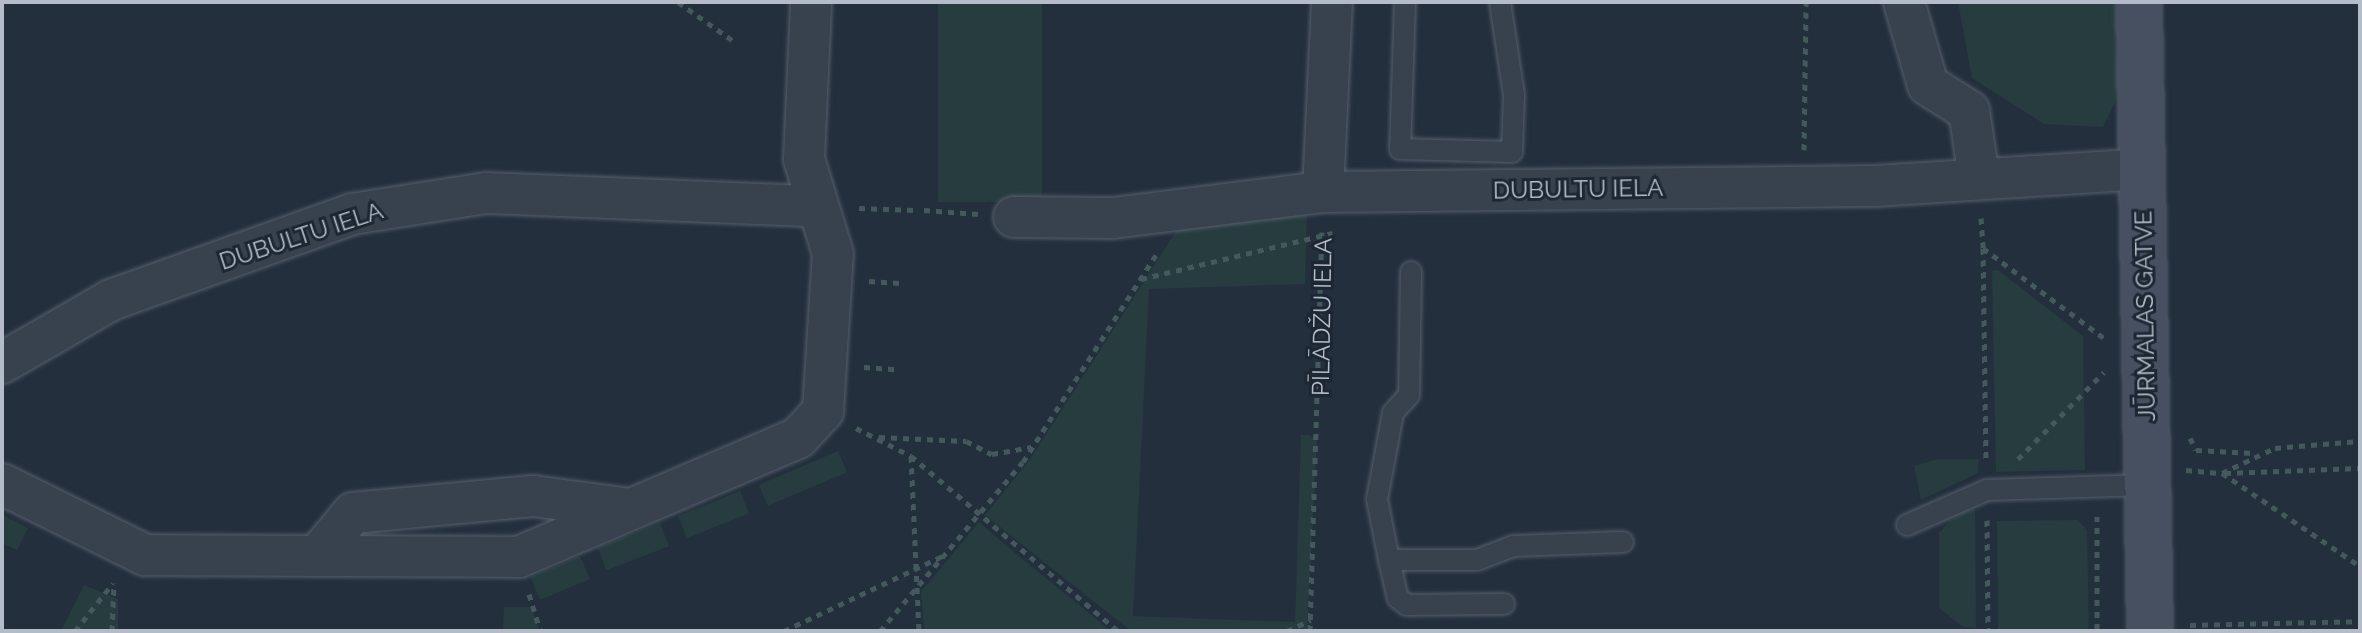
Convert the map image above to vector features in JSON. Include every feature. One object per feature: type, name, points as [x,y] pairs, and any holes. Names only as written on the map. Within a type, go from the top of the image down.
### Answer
[{"type":"main road","name":"JŪRMALAS GATVE","points":[[2139,2],[2143,169],[2163,477],[2165,628]]},
{"type":"street","points":[[2,484],[115,564],[145,555],[519,557],[798,438],[823,411],[833,254],[814,206],[804,159],[811,2]]},
{"type":"street","points":[[1323,192],[1332,2]]},
{"type":"street","points":[[1904,2],[1928,85],[1969,111],[1979,177]]},
{"type":"street","name":"DUBULTU IELA","points":[[1014,217],[1113,218],[1323,192],[1804,187],[2143,169]]},
{"type":"street","name":"DUBULTU IELA","points":[[2,363],[111,300],[367,211],[486,193],[814,206]]},
{"type":"street","points":[[317,556],[353,513],[533,496],[630,509]]},
{"type":"lane","points":[[1405,2],[1400,149],[1512,152],[1514,95],[1500,2]]},
{"type":"lane","points":[[1411,272],[1409,395],[1393,413],[1377,499],[1398,598],[1407,605],[1504,604]]},
{"type":"lane","points":[[1907,525],[1987,490],[2097,487],[2163,477]]},
{"type":"lane","points":[[1389,560],[1477,560],[1514,546],[1623,542]]},
{"type":"path","points":[[678,2],[735,42]]},
{"type":"path","points":[[1804,187],[1806,2]]},
{"type":"path","points":[[1979,177],[1983,248],[1988,631]]},
{"type":"path","name":"PĪLĀDŽU IELA","points":[[1310,631],[1323,192]]},
{"type":"path","points":[[880,631],[1032,447],[1185,209]]},
{"type":"path","points":[[924,210],[1014,217]]},
{"type":"path","points":[[1140,279],[1322,239],[1336,231]]},
{"type":"path","points":[[1983,248],[2110,343]]},
{"type":"path","points":[[852,279],[899,283]]},
{"type":"path","points":[[1987,490],[2112,363]]},
{"type":"path","points":[[848,365],[895,369]]},
{"type":"path","points":[[823,411],[911,456],[1118,631]]},
{"type":"path","points":[[2183,428],[2196,450],[2256,453],[2360,441]]},
{"type":"path","points":[[875,437],[966,441],[992,454],[1032,447]]},
{"type":"path","points":[[2222,473],[2256,453]]},
{"type":"path","points":[[911,456],[919,631]]},
{"type":"path","points":[[2163,477],[2360,468]]},
{"type":"path","points":[[2222,473],[2360,566]]},
{"type":"path","points":[[2097,487],[2097,631]]},
{"type":"path","points":[[784,631],[944,556]]},
{"type":"path","points":[[75,631],[115,564]]},
{"type":"path","points":[[112,631],[115,564]]},
{"type":"path","points":[[1287,631],[1311,620]]},
{"type":"path","points":[[535,631],[537,621]]},
{"type":"path","points":[[2165,628],[2360,621]]},
{"type":"green space","points":[[938,2],[1042,2],[1042,202],[938,202]]},
{"type":"green space","points":[[1958,2],[2115,2],[2117,98],[2103,127],[2044,124],[1972,78]]},
{"type":"green space","points":[[1307,209],[1305,284],[1149,289],[1133,616],[1295,622],[1301,435],[1310,435],[1317,441],[1307,631],[1131,631],[985,515],[1029,461],[1180,225]]},
{"type":"green space","points":[[1998,270],[2083,336],[2085,470],[1996,472],[1992,271]]},
{"type":"green space","points":[[838,451],[847,472],[768,506],[759,485]]},
{"type":"green space","points":[[1938,459],[1979,459],[1978,473],[1921,500],[1914,466]]},
{"type":"green space","points":[[740,491],[749,513],[687,538],[678,516]]},
{"type":"green space","points":[[1975,509],[1976,628],[1963,627],[1939,608],[1939,533],[1960,510]]},
{"type":"green space","points":[[2,515],[28,528],[17,550],[2,543]]},
{"type":"green space","points":[[2078,520],[2087,530],[2089,631],[1998,631],[1997,521]]},
{"type":"green space","points":[[979,522],[1111,631],[924,631],[921,592]]},
{"type":"green space","points":[[660,523],[669,546],[606,570],[597,547]]},
{"type":"green space","points":[[580,556],[590,579],[540,600],[530,577]]},
{"type":"green space","points":[[84,585],[118,599],[118,631],[61,631]]},
{"type":"green space","points":[[504,607],[531,607],[540,631],[503,631]]}]
